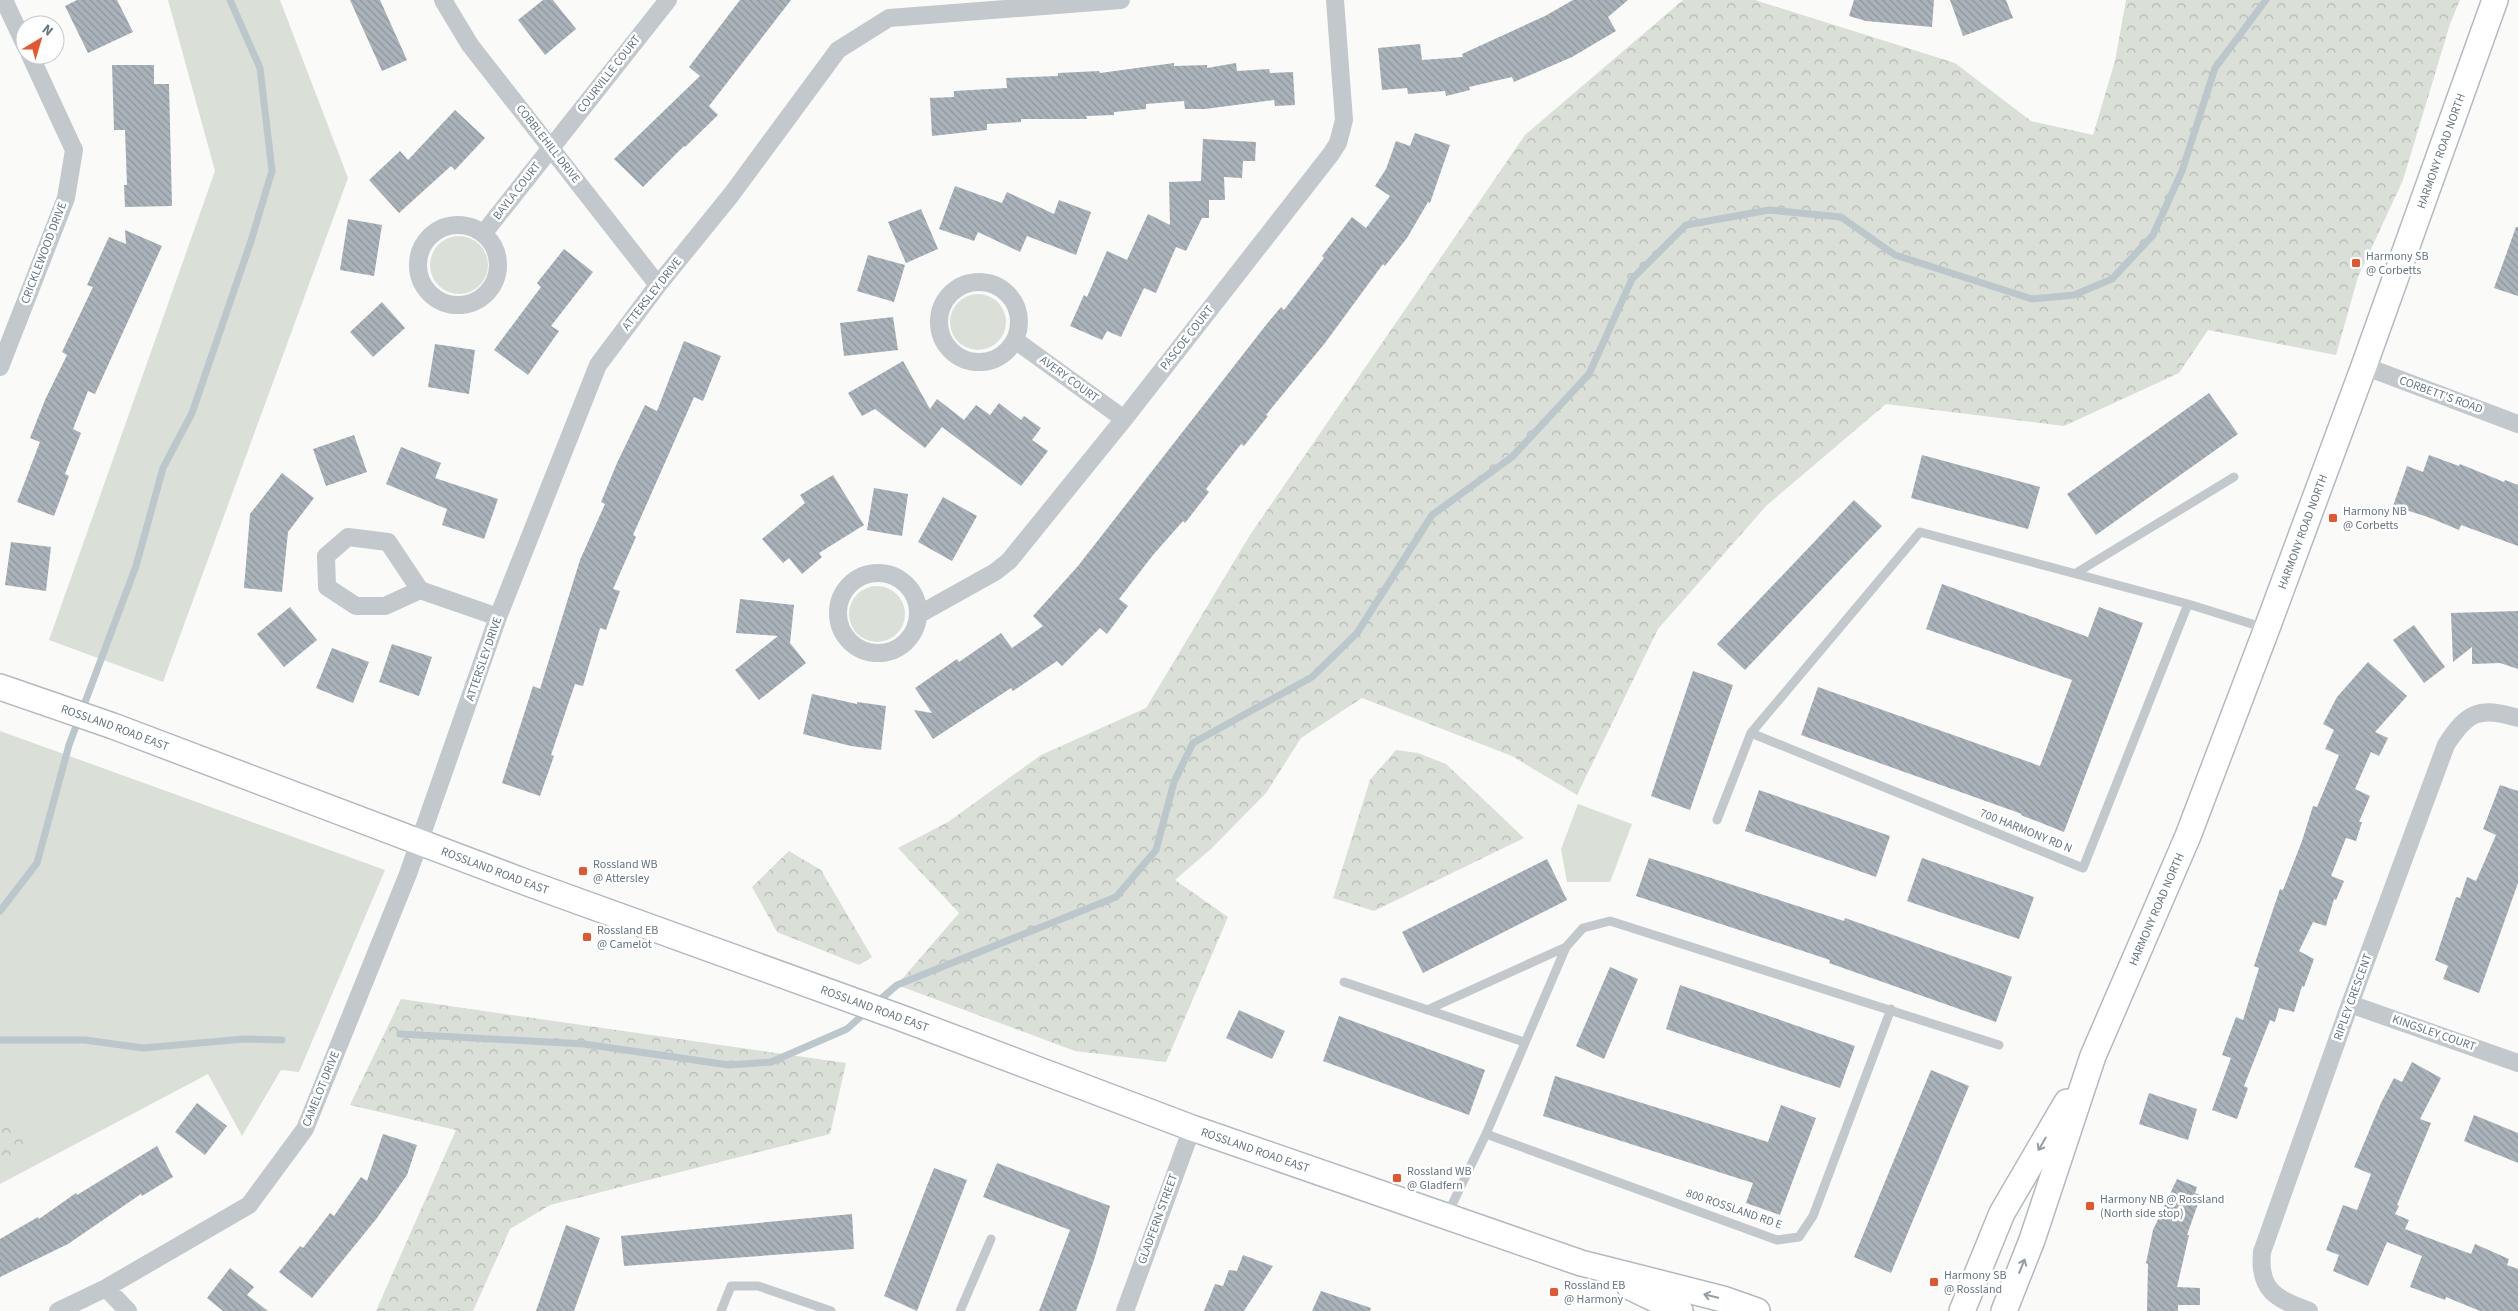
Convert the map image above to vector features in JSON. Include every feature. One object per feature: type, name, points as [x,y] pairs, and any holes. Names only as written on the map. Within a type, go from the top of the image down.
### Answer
[{"type":"main road","name":"HARMONY ROAD NORTH","points":[[2004,1311],[2032,1240],[2093,1056],[2188,836],[2267,628],[2364,366],[2495,0]]},
{"type":"main road","name":"ROSSLAND ROAD EAST","points":[[0,686],[829,991],[1192,1128],[1446,1218],[1581,1263],[1723,1299],[1757,1311]]},
{"type":"main road","name":"HARMONY ROAD NORTH","points":[[1962,1311],[2002,1213],[2093,1056]]},
{"type":"main road","points":[[1581,1263],[1680,1311]]},
{"type":"street","points":[[4,0],[15,24]]},
{"type":"street","name":"COBBLEHILL DRIVE","points":[[442,0],[470,45],[658,285]]},
{"type":"street","name":"COURVILLE COURT","points":[[551,148],[668,0]]},
{"type":"street","name":"ATTERSLEY DRIVE","points":[[420,842],[498,617],[598,365],[658,285],[731,195],[838,50],[889,18],[1121,0]]},
{"type":"street","name":"PASCOE COURT","points":[[918,616],[994,572],[1009,561],[1124,419],[1338,143],[1344,120],[1335,0]]},
{"type":"street","name":"CRICKLEWOOD DRIVE","points":[[0,366],[66,198],[74,150],[35,65]]},
{"type":"street","name":"BAYLA COURT","points":[[483,234],[551,148]]},
{"type":"street","points":[[457,225],[471,227],[483,234],[492,243],[497,254],[496,280],[489,291],[480,299],[468,304],[443,302],[432,296],[423,286],[419,272],[418,258],[423,245],[432,235],[444,228],[457,225]]},
{"type":"street","points":[[981,281],[994,284],[1005,291],[1014,301],[1019,314],[1019,328],[1015,340],[1007,351],[996,358],[983,362],[970,361],[958,356],[948,348],[941,336],[938,323],[940,309],[946,298],[956,288],[968,282],[981,281]]},
{"type":"street","name":"AVERY COURT","points":[[1015,340],[1124,419]]},
{"type":"street","name":"CORBETT'S ROAD","points":[[2364,366],[2518,424]]},
{"type":"street","points":[[420,590],[385,606],[356,606],[327,587],[326,556],[348,537],[388,542],[420,590],[498,617]]},
{"type":"street","points":[[875,573],[889,575],[901,580],[913,596],[918,616],[915,628],[909,639],[899,647],[887,652],[874,653],[862,650],[851,643],[842,632],[838,620],[838,606],[842,594],[851,583],[862,576],[875,573]]},
{"type":"street","name":"RIPLEY CRESCENT","points":[[2309,1311],[2278,1298],[2266,1286],[2260,1271],[2262,1252],[2350,1004],[2446,745],[2460,724],[2478,712],[2505,714],[2518,718]]},
{"type":"street","name":"CAMELOT DRIVE","points":[[58,1311],[106,1288],[249,1205],[305,1129],[420,842]]},
{"type":"street","name":"KINGSLEY COURT","points":[[2350,1004],[2518,1063]]},
{"type":"street","name":"GLADFERN STREET","points":[[1126,1311],[1192,1128]]},
{"type":"street","points":[[106,1288],[128,1311]]},
{"type":"lane","points":[[2076,573],[2234,477]]},
{"type":"lane","points":[[1717,820],[1751,733],[1920,532],[2076,573],[2267,628]]},
{"type":"lane","name":"700 HARMONY RD N","points":[[1751,733],[2083,868],[2188,604]]},
{"type":"lane","points":[[1446,1218],[1486,1134],[1566,947],[1583,928],[1610,921],[1999,1045]]},
{"type":"lane","points":[[1427,1010],[1566,947]]},
{"type":"lane","points":[[1344,982],[1524,1042]]},
{"type":"lane","name":"800 ROSSLAND RD E","points":[[1486,1134],[1777,1240],[1799,1238],[1813,1216],[1891,1010]]},
{"type":"lane","points":[[960,1311],[991,1238]]},
{"type":"lane","points":[[721,1311],[731,1286],[758,1286],[831,1311]]},
{"type":"green space","points":[[168,0],[280,0],[348,178],[163,682],[49,640],[215,171]]},
{"type":"green space","points":[[1683,0],[1755,0],[1955,63],[2031,121],[2093,135],[2115,61],[2126,0],[2460,0],[2450,24],[2403,180],[2358,277],[2336,355],[2208,330],[2179,373],[2064,426],[1886,404],[1766,506],[1658,629],[1577,795],[1512,756],[1362,698],[1301,738],[1266,793],[1212,848],[1175,880],[1228,917],[1166,1062],[1075,1051],[897,985],[959,913],[898,848],[948,822],[1041,755],[1146,708],[1250,535],[1525,135]]},
{"type":"green space","points":[[459,236],[470,238],[483,249],[488,265],[486,276],[475,289],[459,294],[448,292],[435,281],[430,265],[432,254],[443,241]]},
{"type":"green space","points":[[972,294],[984,294],[994,298],[1002,306],[1006,322],[1002,338],[994,346],[984,350],[972,350],[962,346],[954,338],[950,328],[950,316],[954,306],[962,298]]},
{"type":"green space","points":[[871,586],[883,586],[893,590],[901,598],[905,614],[901,630],[893,638],[883,642],[871,642],[861,638],[853,630],[849,620],[849,608],[853,598],[861,590]]},
{"type":"green space","points":[[0,731],[385,870],[299,1072],[281,1070],[242,1136],[208,1074],[0,1184]]},
{"type":"green space","points":[[1396,750],[1418,753],[1446,764],[1524,838],[1374,911],[1333,898],[1370,780]]},
{"type":"green space","points":[[1578,804],[1632,824],[1610,882],[1567,882],[1561,849]]},
{"type":"green space","points":[[789,851],[821,870],[872,957],[859,965],[777,932],[752,887]]},
{"type":"green space","points":[[401,999],[846,1063],[830,1134],[550,1205],[510,1229],[473,1311],[376,1311],[456,1130],[350,1105]]},
{"type":"green space","points":[[0,1118],[35,1142],[0,1164]]},
{"type":"building","points":[[77,0],[117,0],[133,32],[88,53],[65,6]]},
{"type":"building","points":[[350,0],[380,0],[407,60],[382,71]]},
{"type":"building","points":[[543,0],[553,0],[576,29],[545,55],[518,20]]},
{"type":"building","points":[[740,0],[791,0],[709,106],[718,115],[643,187],[614,159],[700,76],[689,67]]},
{"type":"building","points":[[1573,0],[1628,0],[1608,17],[1616,31],[1572,57],[1514,82],[1512,77],[1469,87],[1470,90],[1446,96],[1445,91],[1408,94],[1407,88],[1382,90],[1378,48],[1420,44],[1422,60],[1463,57],[1462,54],[1545,16]]},
{"type":"building","points":[[1854,0],[1934,0],[1932,27],[1866,21],[1849,16]]},
{"type":"building","points":[[1950,0],[2006,0],[2013,18],[1963,36]]},
{"type":"building","points":[[1174,63],[1174,66],[1207,65],[1207,68],[1236,63],[1237,71],[1269,69],[1270,73],[1293,72],[1295,105],[1275,106],[1274,100],[1205,109],[1185,109],[1184,101],[1146,104],[1146,109],[1114,112],[1114,115],[1086,116],[1087,119],[1021,119],[1021,122],[987,124],[987,130],[932,136],[930,98],[954,97],[954,91],[1007,88],[1006,78],[1058,76],[1058,73],[1099,71],[1100,73]]},
{"type":"building","points":[[112,65],[154,65],[154,84],[169,84],[172,206],[125,207],[124,185],[127,185],[125,130],[114,130]]},
{"type":"building","points":[[455,110],[485,138],[455,170],[451,166],[399,213],[369,180],[400,151],[408,160]]},
{"type":"building","points":[[1415,133],[1450,145],[1430,203],[1428,202],[1407,238],[1385,266],[1383,264],[1325,343],[1266,415],[1268,416],[1244,446],[1241,444],[1206,489],[1209,492],[1185,523],[1183,521],[1153,555],[1119,599],[1128,606],[1107,634],[1100,628],[1062,666],[1057,661],[1013,691],[1011,688],[933,739],[914,710],[932,713],[915,688],[957,659],[959,662],[1001,633],[1012,648],[1043,626],[1033,616],[1078,566],[1266,325],[1281,307],[1284,310],[1324,258],[1322,256],[1352,217],[1366,228],[1390,196],[1375,186],[1386,169],[1396,141],[1410,146]]},
{"type":"building","points":[[1203,139],[1256,142],[1255,161],[1243,161],[1242,178],[1224,177],[1225,200],[1209,200],[1209,218],[1202,218],[1186,251],[1176,247],[1156,293],[1144,288],[1121,337],[1107,331],[1102,340],[1070,326],[1084,295],[1087,297],[1107,251],[1127,260],[1148,214],[1170,225],[1169,182],[1201,181]]},
{"type":"building","points":[[955,186],[1002,203],[1007,192],[1054,214],[1059,200],[1091,212],[1076,255],[1027,236],[1020,252],[978,232],[974,241],[939,229]]},
{"type":"building","points":[[921,209],[938,249],[906,263],[888,222]]},
{"type":"building","points":[[348,219],[382,225],[374,276],[340,270]]},
{"type":"building","points":[[2516,227],[2518,227],[2518,296],[2494,288]]},
{"type":"building","points":[[125,230],[162,246],[95,394],[88,391],[73,429],[81,433],[65,474],[69,476],[54,516],[17,502],[40,442],[30,438],[45,400],[67,355],[62,352],[93,287],[87,285],[109,237],[126,244]]},
{"type":"building","points":[[564,249],[593,272],[551,326],[559,331],[528,375],[494,350],[541,287],[537,283]]},
{"type":"building","points":[[868,255],[905,265],[894,302],[857,291]]},
{"type":"building","points":[[382,302],[405,328],[373,357],[350,332]]},
{"type":"building","points":[[893,317],[898,350],[844,356],[840,323]]},
{"type":"building","points":[[684,341],[721,356],[703,401],[694,397],[633,535],[636,537],[613,589],[620,591],[606,630],[600,628],[583,686],[575,684],[551,755],[554,756],[540,796],[502,783],[533,686],[540,689],[580,560],[605,504],[601,502],[617,463],[645,405],[657,411]]},
{"type":"building","points":[[435,344],[475,350],[469,394],[428,387]]},
{"type":"building","points":[[903,361],[930,409],[937,399],[964,420],[976,405],[990,415],[999,403],[1021,420],[1024,416],[1041,428],[1032,440],[1048,451],[1021,486],[942,427],[925,448],[875,409],[862,416],[848,393]]},
{"type":"building","points":[[2209,393],[2238,434],[2096,535],[2067,494]]},
{"type":"building","points":[[354,435],[367,472],[326,486],[313,449]]},
{"type":"building","points":[[401,447],[441,463],[435,478],[498,499],[484,539],[442,525],[447,509],[386,484]]},
{"type":"building","points":[[1922,455],[2040,487],[2028,529],[1911,498]]},
{"type":"building","points":[[2429,455],[2459,466],[2460,464],[2504,482],[2505,480],[2518,485],[2518,546],[2461,525],[2459,530],[2428,517],[2393,506],[2407,466],[2423,472]]},
{"type":"building","points":[[282,473],[314,498],[288,532],[282,592],[244,588],[250,514]]},
{"type":"building","points":[[833,475],[864,525],[819,553],[822,557],[802,574],[789,558],[783,563],[762,539],[805,503],[800,495]]},
{"type":"building","points":[[874,488],[908,494],[902,536],[867,530]]},
{"type":"building","points":[[943,497],[977,516],[952,561],[918,542]]},
{"type":"building","points":[[1854,500],[1882,526],[1745,670],[1717,644]]},
{"type":"building","points":[[11,542],[51,547],[46,591],[5,585]]},
{"type":"building","points":[[1942,584],[2088,637],[2099,607],[2143,623],[2064,832],[2022,814],[1801,735],[1818,687],[2040,766],[2072,680],[1926,629]]},
{"type":"building","points":[[740,599],[794,605],[790,643],[806,663],[759,700],[735,670],[778,636],[736,633]]},
{"type":"building","points":[[290,607],[317,640],[284,667],[257,634]]},
{"type":"building","points":[[2518,611],[2518,669],[2500,663],[2472,664],[2472,647],[2453,662],[2451,613]]},
{"type":"building","points":[[2414,625],[2445,667],[2424,683],[2393,640]]},
{"type":"building","points":[[392,644],[432,657],[419,696],[379,682]]},
{"type":"building","points":[[332,648],[369,662],[353,703],[316,688]]},
{"type":"building","points":[[2368,662],[2407,696],[2375,732],[2388,738],[2379,756],[2371,752],[2355,789],[2370,796],[2359,822],[2362,822],[2356,841],[2346,838],[2331,876],[2344,881],[2336,900],[2334,899],[2326,926],[2313,922],[2299,951],[2314,959],[2304,987],[2302,986],[2294,1012],[2279,1008],[2275,1022],[2270,1020],[2244,1086],[2248,1088],[2237,1119],[2212,1110],[2231,1058],[2222,1055],[2236,1017],[2243,1020],[2259,968],[2254,966],[2280,889],[2283,890],[2313,806],[2317,807],[2339,755],[2325,749],[2334,730],[2323,724],[2337,697]]},
{"type":"building","points":[[1693,671],[1733,685],[1690,810],[1651,796]]},
{"type":"building","points":[[812,694],[857,704],[857,702],[886,706],[881,750],[851,746],[803,734]]},
{"type":"building","points":[[2500,785],[2518,791],[2518,883],[2479,993],[2443,979],[2448,966],[2435,960],[2456,897],[2460,898],[2467,877],[2476,881],[2496,835],[2483,829]]},
{"type":"building","points":[[1759,790],[1890,836],[1876,877],[1745,831]]},
{"type":"building","points":[[1649,858],[1844,921],[1845,918],[2012,977],[1996,1022],[1829,963],[1830,960],[1636,896]]},
{"type":"building","points":[[1922,858],[2034,897],[2019,939],[1907,901]]},
{"type":"building","points":[[1547,859],[1567,900],[1423,973],[1402,932]]},
{"type":"building","points":[[1610,967],[1638,979],[1604,1059],[1576,1046]]},
{"type":"building","points":[[1680,985],[1855,1046],[1840,1088],[1666,1029]]},
{"type":"building","points":[[1239,1010],[1285,1031],[1272,1059],[1226,1038]]},
{"type":"building","points":[[1339,1016],[1485,1070],[1469,1115],[1323,1061]]},
{"type":"building","points":[[2412,1062],[2441,1078],[2420,1119],[2431,1123],[2395,1214],[2409,1220],[2405,1229],[2471,1254],[2475,1244],[2509,1259],[2507,1265],[2518,1269],[2518,1311],[2480,1311],[2446,1297],[2445,1300],[2410,1287],[2422,1256],[2387,1242],[2368,1286],[2333,1271],[2339,1255],[2326,1250],[2343,1205],[2357,1210],[2371,1174],[2354,1167],[2381,1103],[2394,1078],[2402,1082]]},
{"type":"building","points":[[1931,1070],[1969,1086],[1891,1273],[1854,1257]]},
{"type":"building","points":[[1555,1076],[1768,1142],[1781,1105],[1816,1118],[1780,1215],[1746,1203],[1753,1183],[1543,1116]]},
{"type":"building","points":[[2149,1093],[2197,1109],[2188,1140],[2139,1124]]},
{"type":"building","points":[[197,1103],[227,1126],[205,1155],[175,1132]]},
{"type":"building","points":[[2474,1115],[2518,1133],[2518,1163],[2464,1141]]},
{"type":"building","points":[[383,1134],[417,1145],[407,1175],[377,1218],[312,1298],[279,1272],[300,1246],[303,1248],[330,1213],[334,1216],[361,1177],[367,1181]]},
{"type":"building","points":[[157,1146],[173,1177],[142,1196],[141,1194],[68,1244],[0,1277],[0,1239],[38,1217],[39,1219],[76,1193],[77,1195]]},
{"type":"building","points":[[997,1163],[1110,1206],[1076,1311],[1039,1311],[1070,1230],[983,1197]]},
{"type":"building","points":[[934,1168],[967,1180],[917,1311],[884,1296]]},
{"type":"building","points":[[2177,1179],[2197,1187],[2195,1193],[2201,1195],[2187,1235],[2189,1235],[2177,1287],[2200,1288],[2200,1305],[2178,1305],[2178,1311],[2147,1311],[2148,1264],[2146,1263],[2153,1230]]},
{"type":"building","points":[[852,1214],[854,1249],[624,1266],[621,1236]]},
{"type":"building","points":[[566,1225],[600,1238],[574,1311],[536,1311]]},
{"type":"building","points":[[1243,1255],[1273,1266],[1244,1311],[1204,1311],[1215,1284],[1223,1286],[1229,1270],[1237,1271]]},
{"type":"building","points":[[230,1268],[254,1287],[247,1295],[268,1311],[223,1311],[207,1298]]},
{"type":"building","points":[[1321,1291],[1371,1308],[1370,1311],[1312,1311]]},
{"type":"waterway","points":[[0,911],[37,863],[69,745],[136,566],[163,468],[192,413],[251,241],[272,171],[260,68],[230,0]]},
{"type":"waterway","points":[[875,1004],[897,985],[1116,897],[1156,850],[1174,782],[1193,743],[1312,677],[1357,633],[1432,515],[1512,457],[1589,374],[1632,279],[1686,225],[1769,210],[1841,217],[1895,255],[2032,299],[2074,295],[2112,279],[2153,235],[2182,171],[2215,68],[2266,0]]},
{"type":"waterway","points":[[400,1034],[584,1044],[729,1065],[771,1062],[847,1029],[867,1011]]},
{"type":"waterway","points":[[0,1040],[85,1040],[143,1048],[244,1039],[282,1040]]},
{"type":"place","name":"Harmony SB @ Corbetts","points":[[2356,263]]},
{"type":"place","name":"Harmony NB @ Corbetts","points":[[2333,518]]},
{"type":"place","name":"Rossland WB @ Attersley","points":[[583,871]]},
{"type":"place","name":"Rossland EB @ Camelot","points":[[587,937]]},
{"type":"place","name":"Rossland WB @ Gladfern","points":[[1397,1178]]},
{"type":"place","name":"Harmony NB @ Rossland (North side stop)","points":[[2090,1206]]},
{"type":"place","name":"Harmony SB @ Rossland","points":[[1934,1282]]},
{"type":"place","name":"Rossland EB @ Harmony","points":[[1554,1292]]}]
